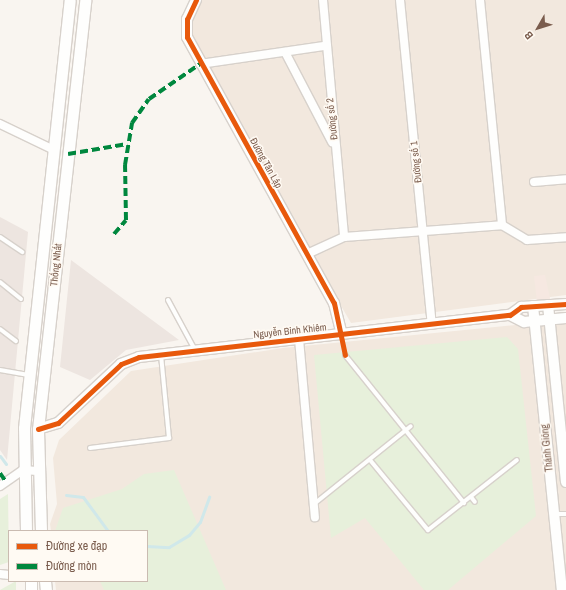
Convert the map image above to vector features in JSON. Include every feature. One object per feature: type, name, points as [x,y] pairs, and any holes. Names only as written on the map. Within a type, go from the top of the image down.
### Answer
[{"type":"main road","name":"Thống Nhất","points":[[26,530],[23,470],[24,428],[70,0]]},
{"type":"main road","name":"Thống Nhất","points":[[41,530],[37,471],[38,428],[85,0]]},
{"type":"main road","points":[[24,428],[38,428]]},
{"type":"street","name":"Đường Tân Lập","points":[[196,0],[187,19],[187,37],[200,64],[334,303],[342,334]]},
{"type":"street","name":"Đường số 2","points":[[322,0],[324,46],[344,237]]},
{"type":"street","name":"Đường số 1","points":[[400,0],[432,324]]},
{"type":"street","points":[[480,0],[502,225]]},
{"type":"street","points":[[200,64],[324,46]]},
{"type":"street","points":[[285,52],[334,146]]},
{"type":"street","points":[[0,124],[54,150]]},
{"type":"street","points":[[534,182],[566,179]]},
{"type":"street","points":[[307,254],[344,237],[502,225],[527,240],[566,237]]},
{"type":"street","name":"Nguyễn Bỉnh Khiêm","points":[[38,428],[67,416],[121,364],[139,357],[510,315],[521,307],[566,304]]},
{"type":"street","name":"Thánh Gióng","points":[[548,305],[566,482]]},
{"type":"street","name":"Thánh Gióng","points":[[533,306],[562,590]]},
{"type":"street","name":"Nguyễn Bỉnh Khiêm","points":[[510,315],[524,322],[566,318]]},
{"type":"street","points":[[299,339],[315,517]]},
{"type":"street","points":[[0,486],[23,470],[37,471]]},
{"type":"lane","points":[[0,237],[22,252]]},
{"type":"lane","points":[[0,282],[21,299]]},
{"type":"lane","points":[[168,300],[195,350]]},
{"type":"lane","points":[[0,329],[16,341]]},
{"type":"lane","points":[[90,448],[169,438],[161,354]]},
{"type":"lane","points":[[345,355],[464,503]]},
{"type":"lane","points":[[0,370],[29,376]]},
{"type":"lane","points":[[314,504],[411,426]]},
{"type":"lane","points":[[370,460],[428,530],[517,460]]},
{"type":"lane","points":[[471,497],[475,502]]},
{"type":"lane","points":[[554,514],[566,514]]},
{"type":"shaded area","points":[[198,0],[566,0],[566,295],[351,323],[193,51],[186,31]]},
{"type":"shaded area","points":[[0,217],[28,232],[7,460],[0,450]]},
{"type":"shaded area","points":[[71,260],[179,340],[126,350],[90,380],[60,367]]},
{"type":"shaded area","points":[[545,275],[551,303],[537,302],[534,276]]},
{"type":"shaded area","points":[[566,320],[566,590],[56,590],[55,582],[148,582],[148,530],[51,530],[50,524],[57,504],[53,458],[59,440],[131,371],[283,348]]},
{"type":"green space","points":[[507,337],[518,349],[536,516],[448,590],[424,590],[365,518],[331,538],[314,355]]},
{"type":"green space","points":[[174,470],[226,590],[104,590],[100,582],[148,582],[148,530],[55,530],[63,508],[122,489],[144,474]]},
{"type":"green space","points":[[8,494],[8,562],[0,565],[0,499]]},
{"type":"green space","points":[[14,582],[16,582],[16,590],[0,590]]},
{"type":"waterway","points":[[0,456],[6,464]]},
{"type":"waterway","points":[[66,495],[83,497],[107,530]]},
{"type":"waterway","points":[[148,546],[169,547],[189,535],[200,522],[209,497]]},
{"type":"marked path","points":[[114,234],[126,220],[125,165],[132,123],[149,99],[200,64]]},
{"type":"marked path","points":[[68,154],[127,144]]},
{"type":"marked path","points":[[0,473],[6,482]]},
{"type":"cycle path","points":[[196,0],[187,19],[187,37],[334,303],[345,355]]},
{"type":"cycle path","points":[[38,429],[58,423],[121,364],[139,357],[510,315],[521,307],[566,304]]}]
